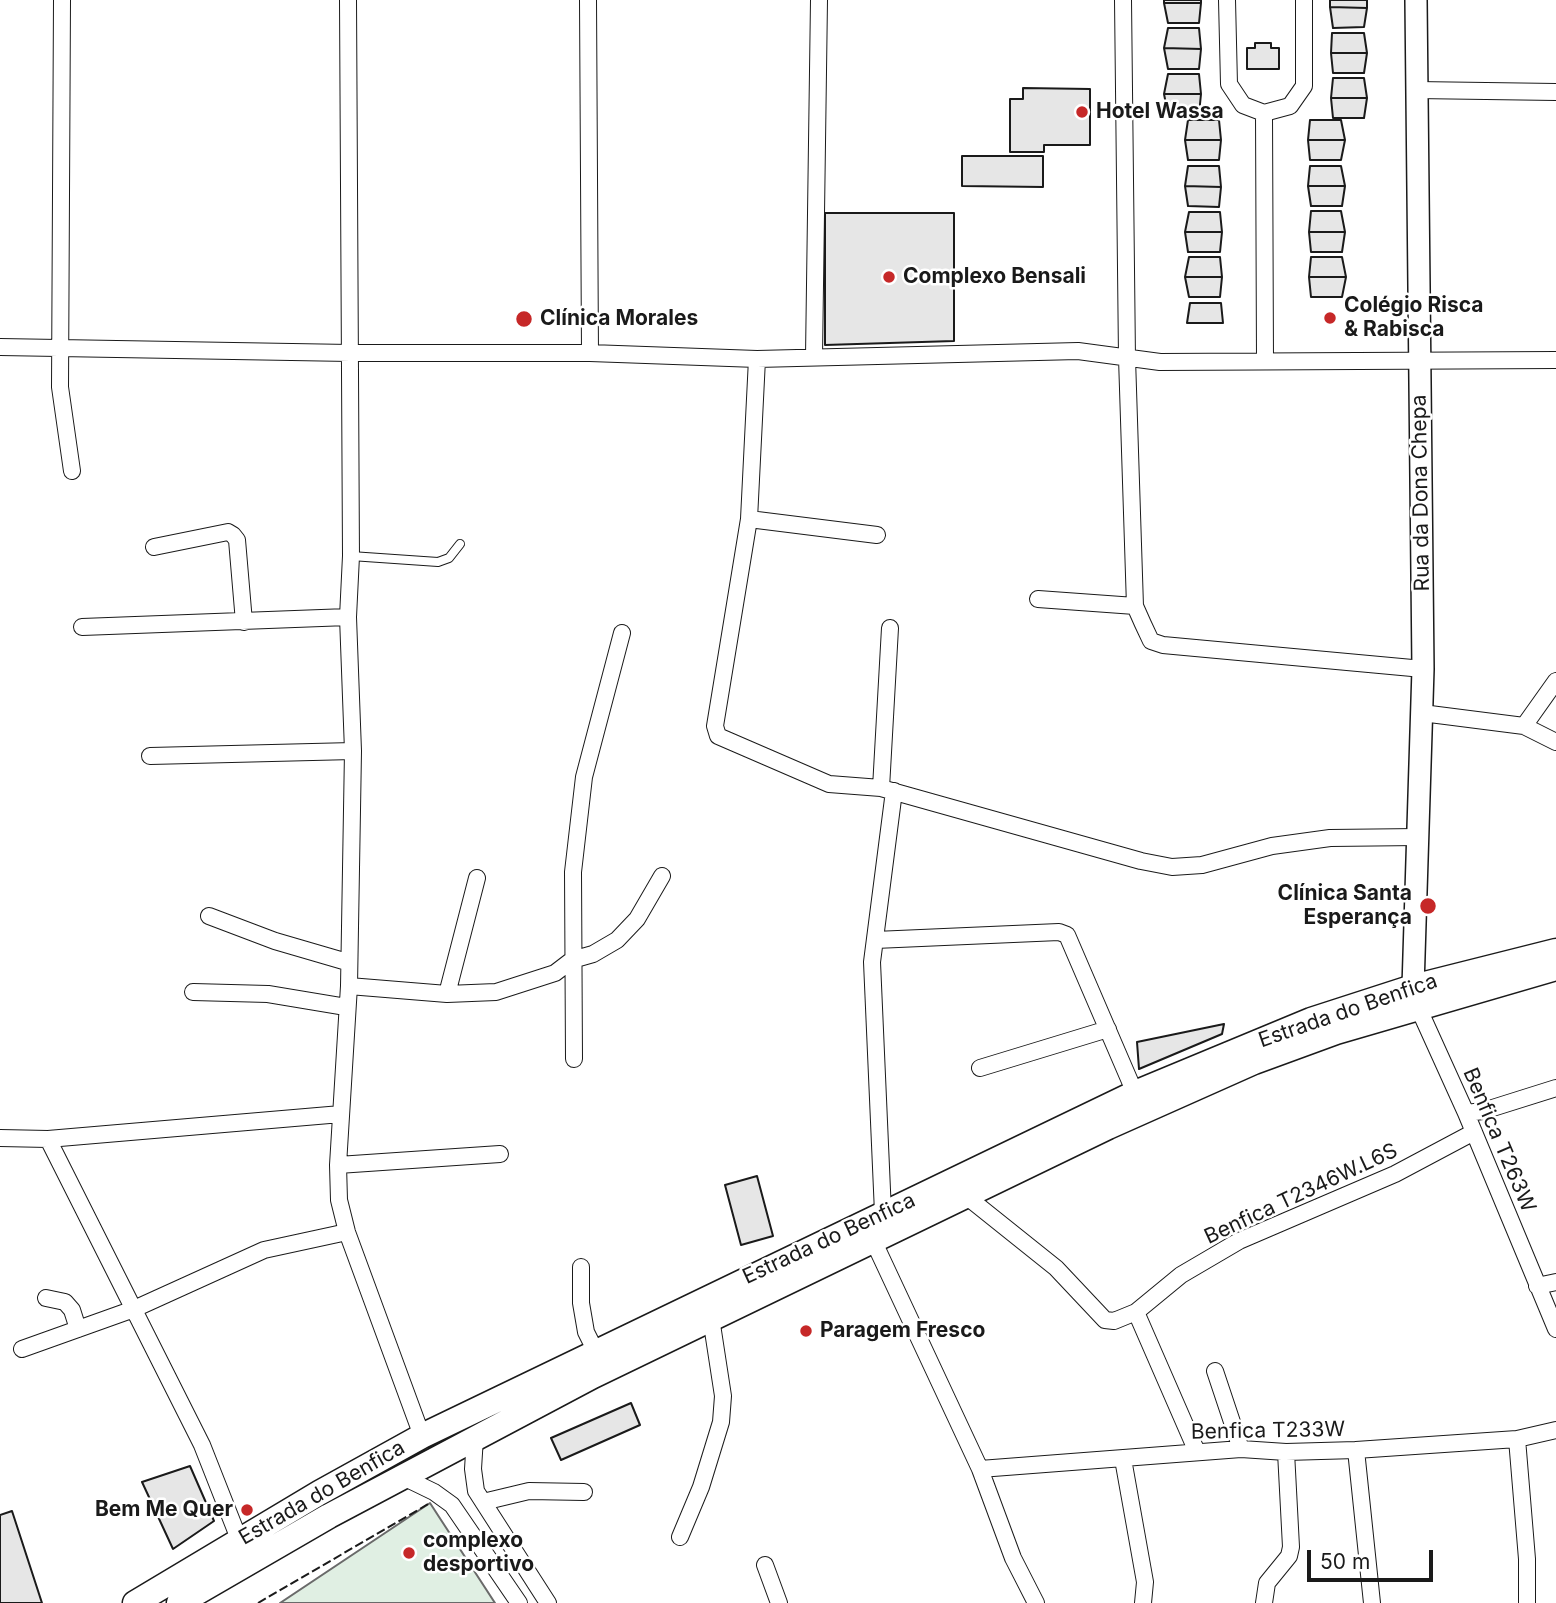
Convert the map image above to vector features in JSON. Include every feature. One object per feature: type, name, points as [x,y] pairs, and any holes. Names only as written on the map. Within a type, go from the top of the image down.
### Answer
[{"type":"highway","name":"Estrada do Benfica","points":[[178,1603],[475,1437],[711,1318],[1108,1127],[1254,1062],[1415,997],[1556,951]]},
{"type":"highway","name":"Estrada do Benfica","points":[[135,1603],[239,1539],[422,1436],[1135,1093],[1311,1020],[1556,968]]},
{"type":"main road","name":"Rua da Dona Chepa","points":[[1415,997],[1423,669],[1416,0]]},
{"type":"street","points":[[62,0],[60,387],[72,471]]},
{"type":"street","points":[[348,0],[351,556],[348,617],[353,751],[347,962],[349,986],[338,1165],[339,1200],[347,1232],[422,1436]]},
{"type":"street","points":[[588,0],[590,353]]},
{"type":"street","points":[[814,356],[819,0]]},
{"type":"street","points":[[1124,0],[1127,358],[1135,606],[1151,641],[1163,645],[1423,669]]},
{"type":"street","points":[[1227,0],[1230,84],[1243,105],[1264,113],[1279,112],[1290,106],[1304,86],[1304,0]]},
{"type":"street","points":[[1416,90],[1556,92]]},
{"type":"street","points":[[1264,113],[1265,361]]},
{"type":"street","points":[[0,347],[350,354],[590,353],[757,359],[1078,351],[1160,362],[1556,360]]},
{"type":"street","points":[[757,359],[748,519],[715,726],[718,736],[829,784],[887,790],[1141,861],[1172,867],[1202,865],[1272,846],[1330,838],[1418,837]]},
{"type":"street","points":[[748,519],[877,535]]},
{"type":"street","points":[[154,547],[228,531],[233,535],[237,540],[244,622]]},
{"type":"street","points":[[1038,599],[1135,606]]},
{"type":"street","points":[[82,627],[348,617]]},
{"type":"street","points":[[883,1213],[872,982],[887,790],[890,628]]},
{"type":"street","points":[[574,1059],[573,872],[584,777],[622,633]]},
{"type":"street","points":[[1524,726],[1556,681]]},
{"type":"street","points":[[1422,713],[1524,726],[1556,742]]},
{"type":"street","points":[[150,757],[353,751]]},
{"type":"street","points":[[349,986],[447,994],[496,992],[555,973],[572,960],[593,954],[617,940],[637,919],[662,876]]},
{"type":"street","points":[[447,994],[477,878]]},
{"type":"street","points":[[209,916],[275,941],[347,962]]},
{"type":"street","points":[[875,940],[1059,932],[1067,935],[1135,1093]]},
{"type":"street","points":[[193,992],[268,994],[346,1007]]},
{"type":"street","name":"Benfica T263W","points":[[1415,997],[1556,1329]]},
{"type":"street","points":[[980,1068],[1108,1029]]},
{"type":"street","points":[[1466,1112],[1483,1111],[1556,1088]]},
{"type":"street","points":[[0,1138],[48,1139],[341,1114]]},
{"type":"street","name":"Benfica T2346W.L6S","points":[[966,1196],[1056,1268],[1105,1320],[1114,1321],[1136,1312],[1181,1275],[1239,1241],[1395,1174],[1474,1132]]},
{"type":"street","points":[[48,1139],[202,1445],[239,1539]]},
{"type":"street","points":[[338,1165],[500,1154]]},
{"type":"street","points":[[22,1349],[134,1309],[264,1250],[347,1232]]},
{"type":"street","points":[[873,1240],[981,1469],[1013,1558],[1036,1603]]},
{"type":"street","points":[[581,1267],[581,1303],[586,1332],[596,1350]]},
{"type":"street","points":[[1537,1286],[1556,1282]]},
{"type":"street","points":[[46,1298],[65,1302],[72,1310],[78,1329]]},
{"type":"street","points":[[1136,1312],[1197,1452]]},
{"type":"street","points":[[680,1537],[701,1487],[721,1422],[723,1396],[711,1318]]},
{"type":"street","points":[[1215,1371],[1241,1449]]},
{"type":"street","name":"Benfica T233W","points":[[981,1469],[1241,1449],[1286,1452],[1356,1450],[1517,1438],[1556,1430]]},
{"type":"street","points":[[475,1437],[474,1479],[483,1502],[548,1603]]},
{"type":"street","points":[[1517,1438],[1527,1559],[1527,1603]]},
{"type":"street","points":[[1356,1450],[1372,1603]]},
{"type":"street","points":[[1264,1603],[1267,1583],[1289,1556],[1291,1547],[1286,1452]]},
{"type":"street","points":[[1123,1459],[1145,1581],[1143,1603]]},
{"type":"street","points":[[401,1476],[434,1492],[452,1505],[519,1603]]},
{"type":"street","points":[[483,1502],[529,1492],[584,1492]]},
{"type":"street","points":[[765,1565],[779,1603]]},
{"type":"lane","points":[[351,556],[438,562],[449,558],[460,544]]},
{"type":"green space","name":"complexo desportivo","points":[[430,1503],[495,1603],[280,1603]]},
{"type":"building","points":[[1164,0],[1201,0],[1201,3],[1164,3]]},
{"type":"building","points":[[1330,0],[1367,0],[1367,8],[1330,7]]},
{"type":"building","points":[[1164,3],[1201,3],[1199,23],[1168,23]]},
{"type":"building","points":[[1330,7],[1367,8],[1364,27],[1333,28]]},
{"type":"building","points":[[1168,28],[1199,28],[1201,49],[1164,48]]},
{"type":"building","points":[[1332,33],[1364,33],[1367,53],[1331,53]]},
{"type":"building","points":[[1255,43],[1271,43],[1271,48],[1279,48],[1279,69],[1247,69],[1247,48],[1255,48]]},
{"type":"building","points":[[1164,48],[1201,49],[1199,69],[1168,69]]},
{"type":"building","points":[[1331,53],[1367,53],[1364,73],[1333,73]]},
{"type":"building","points":[[1168,74],[1199,74],[1201,94],[1164,94]]},
{"type":"building","points":[[1333,78],[1364,78],[1367,98],[1331,98]]},
{"type":"building","points":[[1023,88],[1090,89],[1090,145],[1044,145],[1044,152],[1010,152],[1010,99],[1023,99]]},
{"type":"building","points":[[1164,94],[1201,94],[1199,114],[1168,114]]},
{"type":"building","points":[[1331,98],[1367,98],[1364,118],[1333,118]]},
{"type":"building","points":[[1188,120],[1219,120],[1221,140],[1185,140]]},
{"type":"building","points":[[1310,120],[1341,120],[1345,140],[1308,140]]},
{"type":"building","points":[[1185,140],[1221,140],[1219,160],[1188,160]]},
{"type":"building","points":[[1308,140],[1345,140],[1341,160],[1310,160]]},
{"type":"building","points":[[962,156],[1043,156],[1043,187],[962,186]]},
{"type":"building","points":[[1188,166],[1219,166],[1221,187],[1185,186]]},
{"type":"building","points":[[1310,166],[1341,166],[1345,186],[1308,186]]},
{"type":"building","points":[[1185,186],[1221,187],[1219,207],[1188,206]]},
{"type":"building","points":[[1308,186],[1345,186],[1342,206],[1311,206]]},
{"type":"building","points":[[1311,211],[1341,211],[1345,232],[1309,232]]},
{"type":"building","points":[[1189,212],[1220,212],[1222,232],[1185,232]]},
{"type":"building","name":"Complexo Bensali","points":[[825,213],[954,213],[954,341],[825,345]]},
{"type":"building","points":[[1185,232],[1222,232],[1220,252],[1188,252]]},
{"type":"building","points":[[1309,232],[1345,232],[1342,252],[1311,252]]},
{"type":"building","points":[[1189,257],[1220,257],[1222,277],[1185,277]]},
{"type":"building","points":[[1311,257],[1342,257],[1346,277],[1309,277]]},
{"type":"building","points":[[1185,277],[1222,277],[1220,297],[1189,297]]},
{"type":"building","points":[[1309,277],[1346,277],[1342,297],[1311,297]]},
{"type":"building","points":[[1190,303],[1221,303],[1223,323],[1187,323]]},
{"type":"building","points":[[1224,1024],[1222,1034],[1139,1069],[1137,1042]]},
{"type":"building","points":[[757,1176],[773,1236],[741,1245],[725,1185]]},
{"type":"building","points":[[631,1403],[640,1425],[561,1460],[551,1438]]},
{"type":"building","points":[[190,1466],[214,1521],[173,1549],[142,1482]]},
{"type":"building","points":[[12,1511],[42,1603],[0,1603],[0,1515]]},
{"type":"fence","points":[[258,1603],[430,1503]]},
{"type":"place","name":"Hotel Wassa","points":[[1082,112]]},
{"type":"place","name":"Complexo Bensali","points":[[889,277]]},
{"type":"place","name":"Colégio Risca & Rabisca","points":[[1330,318]]},
{"type":"place","name":"Clínica Morales","points":[[524,319]]},
{"type":"place","name":"Clínica Santa Esperança","points":[[1428,906]]},
{"type":"place","name":"Paragem Fresco","points":[[806,1331]]},
{"type":"place","name":"Bem Me Quer","points":[[247,1510]]},
{"type":"place","name":"complexo desportivo","points":[[409,1553]]}]
